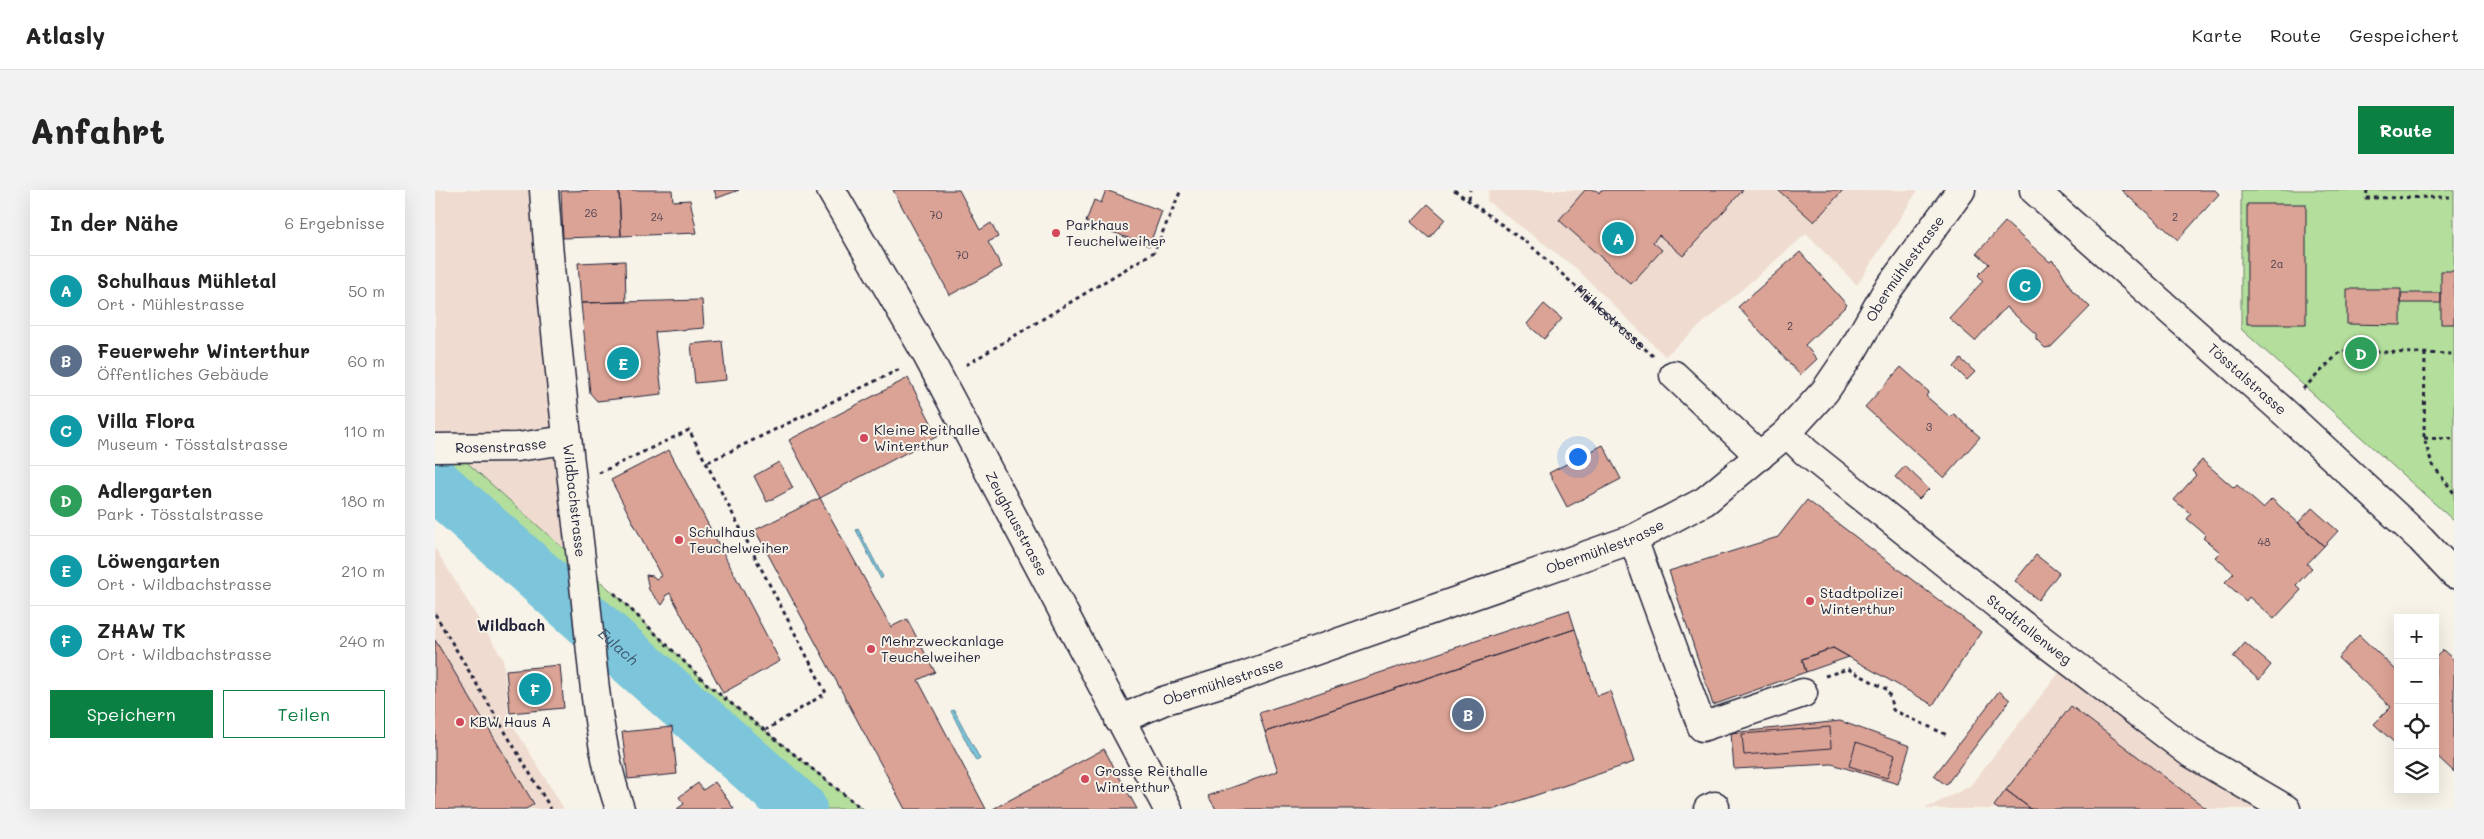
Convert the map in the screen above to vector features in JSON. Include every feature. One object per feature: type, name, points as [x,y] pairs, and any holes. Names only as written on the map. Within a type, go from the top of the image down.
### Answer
[{"type":"street","name":"Wildbachstrasse","points":[[544,190],[567,440],[598,720],[611,783],[620,809]]},
{"type":"street","name":"Zeughausstrasse","points":[[831,190],[931,364],[1168,809]]},
{"type":"street","name":"Obermühlestrasse","points":[[1119,720],[1163,701],[1246,676],[1633,539],[1705,501],[1787,432],[1825,390],[1853,350],[1887,292],[1961,190]]},
{"type":"street","name":"Tösstalstrasse","points":[[2034,190],[2283,411],[2421,538],[2454,574]]},
{"type":"street","points":[[1674,374],[1760,456]]},
{"type":"street","name":"Stadtfallenweg","points":[[1787,432],[1806,452],[2027,628],[2189,752],[2286,809]]},
{"type":"street","name":"Rosenstrasse","points":[[435,448],[509,448],[567,440]]},
{"type":"street","points":[[1633,539],[1702,727],[1803,693]]},
{"type":"path","points":[[961,368],[1154,252],[1181,190]]},
{"type":"path","name":"Mühlestrasse","points":[[1454,190],[1469,199],[1531,246],[1674,374]]},
{"type":"path","points":[[1469,199],[1470,190]]},
{"type":"path","points":[[2367,190],[2366,198],[2454,197]]},
{"type":"path","points":[[2301,392],[2341,351],[2454,354]]},
{"type":"path","points":[[2425,353],[2424,438],[2432,464],[2454,493]]},
{"type":"path","points":[[708,462],[907,366]]},
{"type":"path","points":[[571,476],[597,474],[689,430],[708,462],[826,693],[766,730]]},
{"type":"path","points":[[2424,438],[2454,439]]},
{"type":"path","points":[[583,575],[619,598],[707,684],[862,809]]},
{"type":"path","points":[[435,614],[551,809]]},
{"type":"path","points":[[1803,693],[1822,677],[1848,669],[1888,690],[1893,710],[1947,736]]},
{"type":"shaded area","points":[[435,190],[544,190],[582,565],[435,434]]},
{"type":"shaded area","points":[[1489,190],[1918,190],[1857,285],[1806,234],[1665,356],[1576,268],[1487,201]]},
{"type":"shaded area","points":[[435,548],[503,659],[509,719],[564,809],[435,809]]},
{"type":"shaded area","points":[[2062,669],[2262,809],[1925,809],[1970,786]]},
{"type":"green space","points":[[2241,190],[2454,190],[2454,521],[2241,329]]},
{"type":"green space","points":[[435,434],[619,598],[707,684],[862,809],[762,809],[435,517]]},
{"type":"water","points":[[858,529],[883,577],[881,579],[856,530]]},
{"type":"water","points":[[954,710],[980,759],[976,761],[951,711]]},
{"type":"building","points":[[619,190],[672,190],[673,201],[690,200],[697,233],[621,236]]},
{"type":"building","points":[[619,190],[621,236],[563,238],[561,191]]},
{"type":"building","points":[[714,190],[739,190],[717,198]]},
{"type":"building","points":[[893,190],[959,190],[980,230],[991,223],[998,237],[988,242],[1002,267],[950,295]]},
{"type":"building","points":[[1106,190],[1162,211],[1149,246],[1086,222],[1094,200],[1101,203]]},
{"type":"building","points":[[1585,190],[1596,190],[1599,193],[1601,190],[1743,190],[1683,256],[1659,235],[1653,242],[1662,250],[1631,284],[1559,220]]},
{"type":"building","points":[[1778,190],[1843,190],[1814,222]]},
{"type":"building","points":[[2121,190],[2215,190],[2219,194],[2178,240]]},
{"type":"building","points":[[1428,204],[1445,219],[1429,238],[1411,222]]},
{"type":"building","points":[[2247,204],[2306,204],[2306,324],[2247,324]]},
{"type":"building","points":[[2005,222],[2050,262],[2052,260],[2059,267],[2072,290],[2090,307],[2051,347],[2045,348],[2036,339],[2036,334],[2006,307],[1975,341],[1949,318],[1983,281],[1978,275],[1989,264],[1977,253]]},
{"type":"building","points":[[1800,252],[1847,305],[1805,345],[1817,359],[1800,375],[1738,307]]},
{"type":"building","points":[[625,261],[626,302],[581,303],[578,263]]},
{"type":"building","points":[[2441,271],[2454,271],[2454,324],[2441,324]]},
{"type":"building","points":[[2347,289],[2401,289],[2401,325],[2347,324]]},
{"type":"building","points":[[2401,293],[2441,293],[2441,303],[2401,303]]},
{"type":"building","points":[[702,300],[704,328],[655,332],[662,394],[597,401],[590,393],[581,303]]},
{"type":"building","points":[[1544,304],[1562,319],[1544,339],[1527,324]]},
{"type":"building","points":[[722,341],[726,380],[695,383],[691,344]]},
{"type":"building","points":[[1961,359],[1975,372],[1967,380],[1954,367]]},
{"type":"building","points":[[1901,367],[1929,392],[1926,396],[1950,417],[1954,414],[1980,437],[1944,478],[1865,407]]},
{"type":"building","name":"Kleine Reithalle Winterthur","points":[[908,378],[938,436],[820,498],[789,440]]},
{"type":"building","points":[[1603,445],[1621,479],[1567,507],[1549,473]]},
{"type":"building","points":[[669,450],[780,661],[723,693],[670,593],[665,596],[666,599],[662,605],[649,590],[646,575],[653,576],[656,579],[661,576],[611,480]]},
{"type":"building","points":[[2202,460],[2234,488],[2237,485],[2263,508],[2272,499],[2324,546],[2307,564],[2312,568],[2296,585],[2301,590],[2274,619],[2249,597],[2246,601],[2225,582],[2234,573],[2215,557],[2220,552],[2203,538],[2206,535],[2187,519],[2191,514],[2174,500],[2196,475],[2192,471]]},
{"type":"building","points":[[779,462],[793,488],[767,502],[754,476]]},
{"type":"building","points":[[1905,466],[1929,489],[1919,499],[1895,477]]},
{"type":"building","name":"Mehrzweckanlage Teuchelweiher","points":[[820,498],[891,627],[907,619],[935,672],[918,680],[986,809],[905,809],[755,530]]},
{"type":"building","name":"Stadtpolizei Winterthur","points":[[1807,500],[1981,632],[1933,705],[1833,648],[1802,659],[1806,672],[1713,705],[1669,571],[1778,537]]},
{"type":"building","points":[[2312,508],[2338,531],[2324,546],[2298,523]]},
{"type":"building","points":[[2036,555],[2059,573],[2038,600],[2015,581]]},
{"type":"building","points":[[1569,610],[1575,629],[1265,732],[1259,713]]},
{"type":"building","points":[[1575,629],[1597,696],[1610,691],[1634,762],[1495,809],[1216,809],[1208,796],[1278,771],[1265,732]]},
{"type":"building","points":[[2359,635],[2394,668],[2394,742],[2374,724],[2391,707],[2338,658]]},
{"type":"building","name":"KBW Haus A","points":[[435,640],[534,804],[526,809],[435,809]]},
{"type":"building","points":[[2245,643],[2271,665],[2259,680],[2233,657]]},
{"type":"building","points":[[1833,648],[1849,657],[1806,672],[1802,659]]},
{"type":"building","points":[[2443,650],[2454,660],[2454,772],[2439,758],[2439,654]]},
{"type":"building","points":[[560,665],[564,708],[510,713],[506,670]]},
{"type":"building","points":[[1999,691],[2010,700],[1946,785],[1934,776]]},
{"type":"building","points":[[2071,706],[2207,809],[2031,809],[2006,790]]},
{"type":"building","points":[[1840,721],[1910,746],[1898,784],[1832,764],[1734,769],[1731,733]]},
{"type":"building","points":[[672,727],[677,774],[628,779],[622,732]]},
{"type":"building","points":[[1830,727],[1831,748],[1744,755],[1742,734]]},
{"type":"building","points":[[1856,742],[1895,755],[1887,778],[1849,766]]},
{"type":"building","name":"Grosse Reithalle Winterthur","points":[[1104,749],[1137,809],[993,809]]},
{"type":"building","points":[[715,782],[734,809],[677,809],[684,804],[679,797],[698,783],[703,790]]},
{"type":"building","points":[[2006,790],[2031,809],[1998,809],[1994,806]]},
{"type":"waterway","name":"Eulach","points":[[435,484],[800,809]]},
{"type":"place","name":"Parkhaus Teuchelweiher","points":[[1056,233]]},
{"type":"place","name":"Schulhaus Mühletal","points":[[1618,238]]},
{"type":"place","name":"Villa Flora","points":[[2025,285]]},
{"type":"place","name":"Adlergarten","points":[[2361,353]]},
{"type":"place","name":"Löwengarten","points":[[623,363]]},
{"type":"place","name":"Kleine Reithalle Winterthur","points":[[864,438]]},
{"type":"place","name":"Schulhaus Teuchelweiher","points":[[679,540]]},
{"type":"place","name":"Stadtpolizei Winterthur","points":[[1810,601]]},
{"type":"place","name":"Mehrzweckanlage Teuchelweiher","points":[[871,649]]},
{"type":"place","name":"ZHAW TK","points":[[535,689]]},
{"type":"place","name":"Feuerwehr Winterthur","points":[[1468,714]]},
{"type":"place","name":"KBW Haus A","points":[[460,722]]},
{"type":"place","name":"Grosse Reithalle Winterthur","points":[[1085,779]]},
{"type":"district","name":"Wildbach","points":[[511,626]]}]
